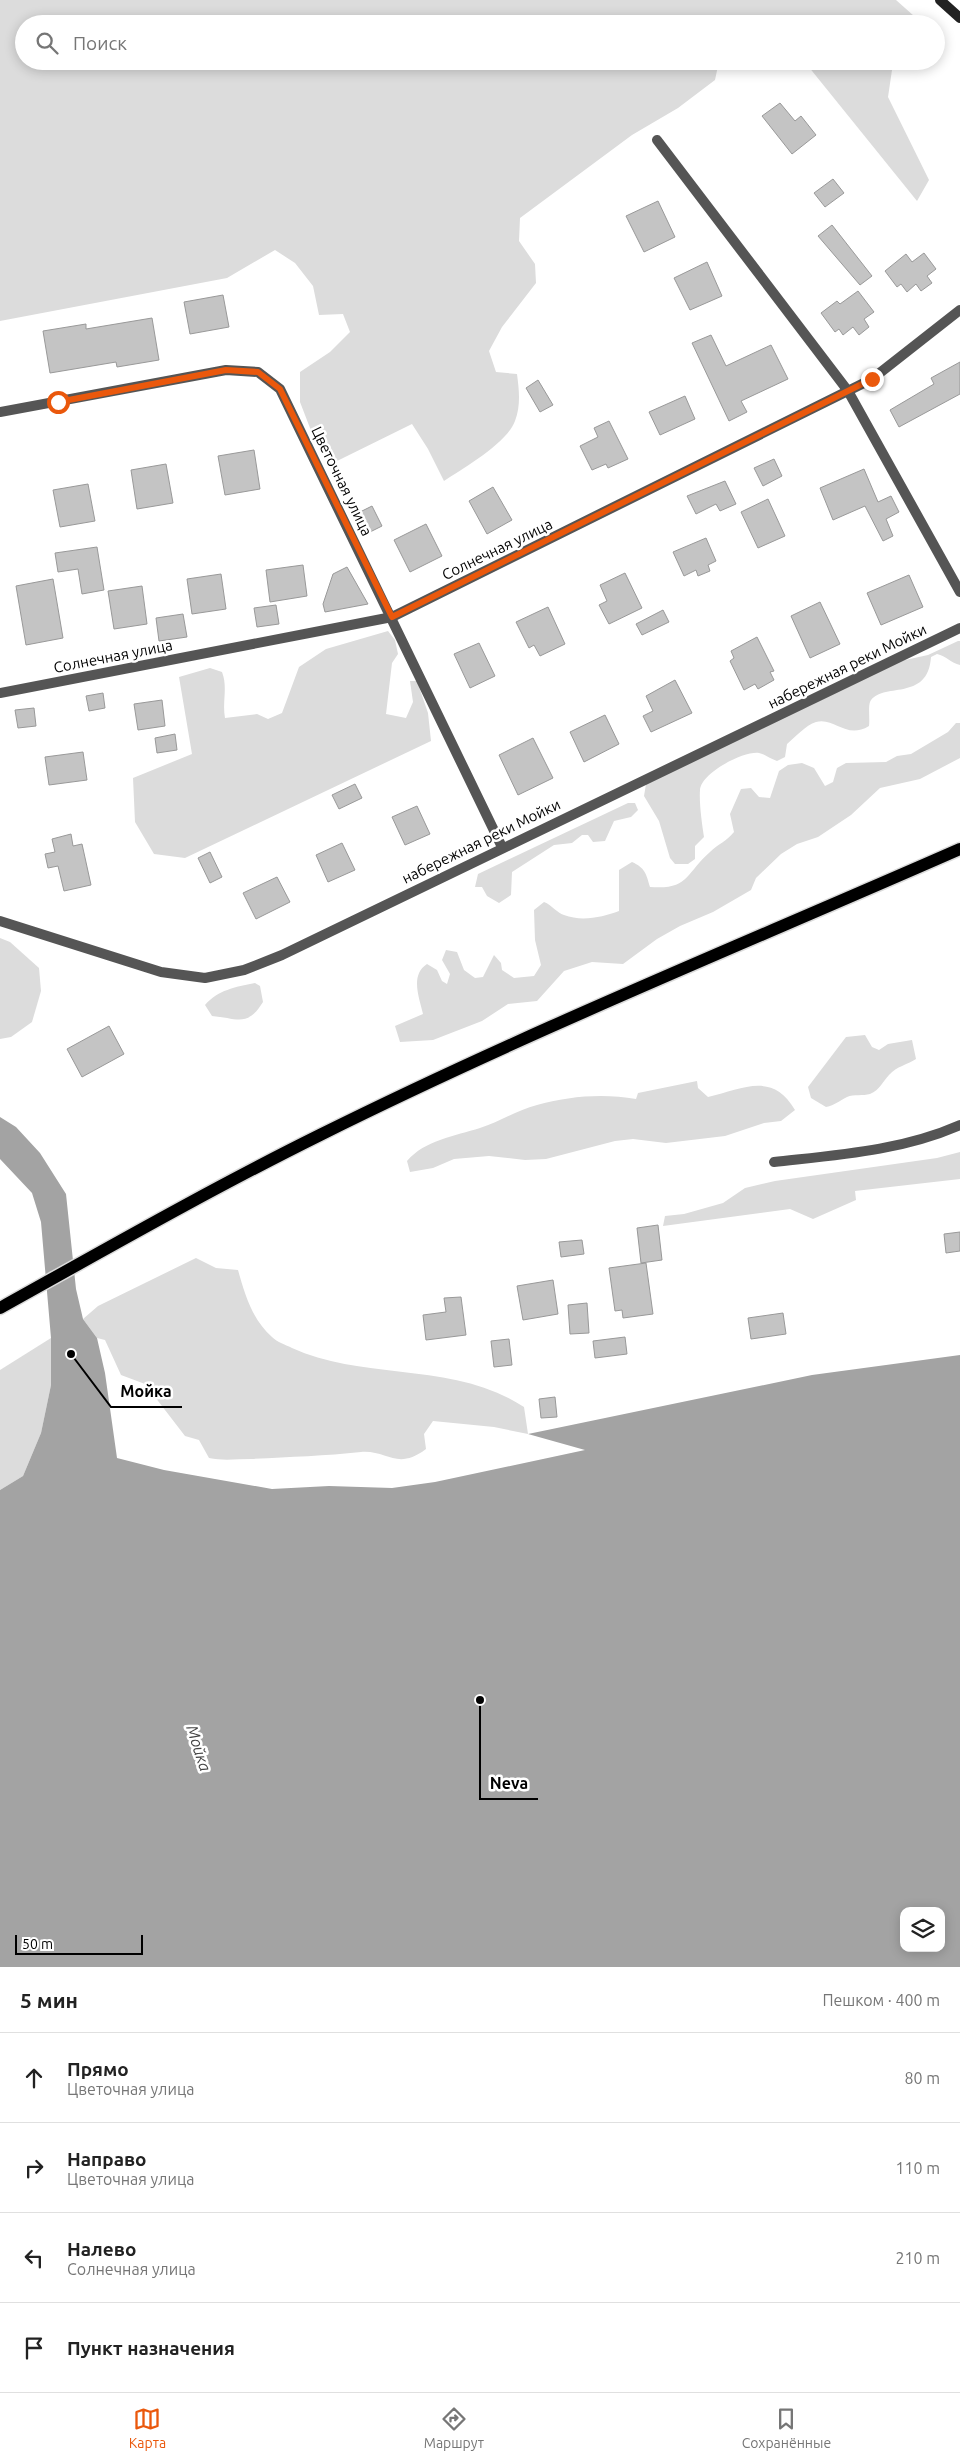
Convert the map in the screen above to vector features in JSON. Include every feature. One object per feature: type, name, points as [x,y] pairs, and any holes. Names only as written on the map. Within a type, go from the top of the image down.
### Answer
[{"type":"main road","points":[[940,0],[960,18]]},
{"type":"main road","points":[[0,1308],[217,1188],[321,1135],[501,1049],[960,849]]},
{"type":"street","points":[[657,140],[848,391],[960,592]]},
{"type":"street","name":"Солнечная улица","points":[[0,693],[392,617],[872,379],[960,310]]},
{"type":"street","name":"Цветочная улица","points":[[0,412],[226,370],[258,372],[280,389],[502,847]]},
{"type":"street","name":"набережная реки Мойки","points":[[0,920],[161,972],[205,978],[244,970],[282,955],[502,847],[960,628]]},
{"type":"street","points":[[774,1162],[862,1153],[911,1142],[960,1125]]},
{"type":"shaded area","points":[[0,0],[896,0],[913,15],[15,15],[15,70],[717,70],[715,80],[678,108],[632,135],[520,218],[519,241],[535,264],[536,283],[502,327],[489,351],[496,372],[517,374],[519,398],[517,415],[503,438],[473,462],[444,481],[428,449],[412,424],[337,461],[315,441],[300,402],[300,372],[330,352],[350,332],[343,314],[319,315],[313,286],[295,263],[275,250],[227,278],[0,321]]},
{"type":"shaded area","points":[[811,70],[892,70],[888,97],[929,180],[917,201]]},
{"type":"shaded area","points":[[388,631],[395,640],[398,654],[392,663],[386,714],[406,718],[413,702],[410,681],[417,681],[428,713],[431,741],[185,858],[154,854],[135,822],[133,778],[192,754],[179,677],[210,668],[222,672],[225,683],[225,718],[257,714],[268,719],[282,713],[299,667],[326,649]]},
{"type":"shaded area","points":[[960,641],[960,665],[937,654],[931,657],[928,671],[922,680],[913,686],[876,696],[870,702],[869,726],[854,731],[829,722],[816,722],[804,729],[787,744],[785,757],[777,761],[759,753],[752,753],[734,759],[715,770],[702,783],[700,790],[704,837],[695,846],[695,859],[688,864],[675,864],[670,858],[659,821],[644,796],[646,784],[896,662],[928,655]]},
{"type":"shaded area","points":[[956,723],[960,723],[960,758],[920,779],[880,788],[851,815],[818,837],[797,844],[781,854],[756,878],[751,890],[713,912],[680,926],[657,939],[623,964],[592,962],[564,971],[537,1001],[508,1004],[482,1021],[433,1040],[400,1042],[395,1026],[423,1014],[417,987],[417,980],[422,969],[427,964],[437,970],[442,981],[447,984],[450,974],[442,960],[446,950],[457,952],[464,970],[475,978],[483,977],[494,955],[501,963],[502,970],[514,978],[534,976],[541,965],[535,940],[534,910],[544,902],[561,914],[578,918],[599,917],[619,911],[619,870],[632,862],[640,866],[650,887],[672,886],[680,883],[710,852],[734,832],[730,814],[741,789],[751,788],[759,797],[770,798],[779,771],[788,765],[802,763],[814,768],[825,786],[833,782],[837,768],[846,763],[886,762],[897,756],[911,754],[948,732]]},
{"type":"shaded area","points":[[628,803],[635,803],[638,810],[631,817],[614,821],[605,841],[593,842],[588,835],[582,835],[572,843],[554,845],[512,872],[511,895],[499,903],[487,896],[482,887],[475,887],[478,874]]},
{"type":"shaded area","points":[[0,938],[10,942],[39,968],[41,991],[32,1022],[11,1037],[0,1039]]},
{"type":"shaded area","points":[[255,983],[260,986],[263,1002],[252,1015],[246,1018],[241,1020],[212,1016],[205,1005],[221,993]]},
{"type":"shaded area","points":[[865,1035],[872,1047],[879,1050],[888,1044],[912,1040],[916,1059],[892,1072],[879,1088],[870,1094],[850,1096],[826,1107],[811,1098],[808,1087],[846,1037]]},
{"type":"shaded area","points":[[697,1081],[698,1088],[708,1097],[745,1087],[767,1087],[777,1090],[795,1110],[781,1121],[764,1123],[725,1136],[666,1143],[633,1139],[615,1141],[546,1159],[525,1160],[489,1156],[454,1159],[433,1168],[410,1172],[407,1161],[431,1143],[487,1125],[530,1107],[561,1099],[586,1096],[636,1099],[638,1093]]},
{"type":"shaded area","points":[[960,1152],[960,1179],[855,1191],[856,1200],[813,1219],[790,1209],[663,1226],[665,1216],[684,1214],[723,1203],[745,1188],[775,1181],[937,1158]]},
{"type":"shaded area","points":[[196,1258],[216,1268],[238,1270],[254,1314],[265,1330],[279,1342],[320,1358],[348,1365],[439,1377],[469,1383],[497,1393],[524,1407],[528,1434],[494,1427],[433,1421],[424,1434],[426,1449],[407,1458],[400,1459],[370,1452],[361,1452],[251,1459],[225,1460],[209,1458],[199,1440],[185,1436],[145,1384],[121,1375],[105,1340],[97,1338],[83,1319],[98,1306]]},
{"type":"shaded area","points":[[51,1338],[51,1385],[41,1433],[23,1476],[0,1490],[0,1370]]},
{"type":"water","points":[[0,1117],[16,1127],[40,1153],[66,1194],[76,1289],[83,1319],[97,1338],[105,1373],[117,1458],[164,1470],[272,1489],[329,1486],[392,1488],[435,1482],[585,1450],[528,1434],[812,1375],[960,1355],[960,1967],[0,1967],[0,1490],[23,1476],[41,1433],[51,1385],[51,1338],[41,1222],[32,1193],[0,1159]]},
{"type":"building","points":[[780,103],[795,121],[801,116],[816,135],[792,154],[762,116]]},
{"type":"building","points":[[833,179],[844,193],[825,207],[814,193]]},
{"type":"building","points":[[658,201],[675,237],[644,252],[626,216]]},
{"type":"building","points":[[832,225],[872,276],[860,285],[818,236]]},
{"type":"building","points":[[924,253],[936,269],[927,276],[932,283],[921,291],[916,284],[907,292],[901,284],[897,287],[885,271],[906,254],[912,262]]},
{"type":"building","points":[[707,262],[722,296],[690,310],[674,278]]},
{"type":"building","points":[[858,291],[874,312],[864,319],[869,327],[859,335],[853,327],[843,335],[839,329],[835,332],[821,313],[837,301],[840,304]]},
{"type":"building","points":[[223,295],[229,327],[190,334],[184,302]]},
{"type":"building","points":[[152,318],[159,360],[117,367],[116,362],[50,373],[43,331],[86,324],[86,329]]},
{"type":"building","points":[[711,335],[726,366],[771,345],[788,379],[741,401],[747,412],[729,421],[692,343]]},
{"type":"building","points":[[960,362],[960,394],[899,427],[890,410],[934,384],[931,378]]},
{"type":"building","points":[[538,380],[553,405],[540,412],[526,388]]},
{"type":"building","points":[[685,396],[695,419],[660,435],[649,412]]},
{"type":"building","points":[[609,421],[628,459],[608,468],[606,464],[592,470],[580,446],[598,437],[594,428]]},
{"type":"building","points":[[254,450],[260,489],[225,495],[218,456]]},
{"type":"building","points":[[774,459],[782,476],[763,486],[754,468]]},
{"type":"building","points":[[166,464],[173,503],[137,509],[131,470]]},
{"type":"building","points":[[864,469],[878,502],[891,496],[899,512],[886,519],[893,536],[883,541],[865,506],[833,520],[820,488]]},
{"type":"building","points":[[725,481],[736,504],[720,511],[716,504],[696,514],[687,496]]},
{"type":"building","points":[[88,484],[95,521],[60,527],[53,490]]},
{"type":"building","points":[[493,487],[512,520],[487,534],[469,501]]},
{"type":"building","points":[[768,499],[785,536],[758,548],[741,512]]},
{"type":"building","points":[[372,506],[382,526],[370,532],[360,512]]},
{"type":"building","points":[[426,524],[442,556],[410,572],[394,540]]},
{"type":"building","points":[[706,538],[716,561],[708,565],[710,571],[698,576],[696,570],[684,576],[673,552]]},
{"type":"building","points":[[97,547],[104,590],[82,594],[78,569],[58,572],[55,553]]},
{"type":"building","points":[[303,565],[307,596],[270,602],[266,570]]},
{"type":"building","points":[[347,567],[368,604],[325,612],[323,604],[333,574]]},
{"type":"building","points":[[625,573],[642,608],[609,624],[599,605],[607,601],[600,585]]},
{"type":"building","points":[[221,574],[226,609],[192,614],[187,579]]},
{"type":"building","points":[[909,575],[923,607],[881,625],[867,593]]},
{"type":"building","points":[[53,579],[63,638],[26,645],[16,586]]},
{"type":"building","points":[[142,586],[147,624],[114,629],[108,591]]},
{"type":"building","points":[[820,602],[840,644],[810,658],[791,616]]},
{"type":"building","points":[[276,605],[279,624],[257,627],[254,608]]},
{"type":"building","points":[[548,607],[565,644],[540,656],[534,645],[529,648],[516,622]]},
{"type":"building","points":[[663,610],[669,622],[642,635],[636,624]]},
{"type":"building","points":[[183,614],[187,637],[159,641],[156,618]]},
{"type":"building","points":[[757,637],[774,671],[770,672],[774,680],[758,689],[755,684],[744,690],[730,661],[734,658],[731,651]]},
{"type":"building","points":[[479,643],[495,676],[470,688],[454,654]]},
{"type":"building","points":[[675,680],[692,713],[651,732],[643,716],[653,711],[646,696]]},
{"type":"building","points":[[103,693],[105,708],[89,711],[86,696]]},
{"type":"building","points":[[162,700],[165,726],[138,730],[134,704]]},
{"type":"building","points":[[34,708],[36,726],[18,728],[15,710]]},
{"type":"building","points":[[605,715],[619,744],[584,762],[570,732]]},
{"type":"building","points":[[175,734],[177,750],[157,753],[155,738]]},
{"type":"building","points":[[533,738],[553,778],[518,795],[499,755]]},
{"type":"building","points":[[83,752],[87,780],[49,785],[45,757]]},
{"type":"building","points":[[355,784],[362,798],[339,809],[332,795]]},
{"type":"building","points":[[417,806],[430,834],[405,845],[392,817]]},
{"type":"building","points":[[71,834],[73,846],[82,844],[91,885],[64,891],[58,866],[48,868],[45,854],[55,852],[52,839]]},
{"type":"building","points":[[342,843],[355,870],[328,882],[316,855]]},
{"type":"building","points":[[210,852],[222,877],[210,883],[198,858]]},
{"type":"building","points":[[277,877],[290,902],[256,919],[243,893]]},
{"type":"building","points":[[109,1026],[124,1054],[82,1077],[67,1049]]},
{"type":"building","points":[[658,1225],[662,1260],[641,1263],[637,1228]]},
{"type":"building","points":[[960,1232],[960,1251],[946,1253],[944,1234]]},
{"type":"building","points":[[582,1240],[584,1254],[561,1257],[559,1242]]},
{"type":"building","points":[[646,1263],[653,1314],[623,1318],[622,1310],[615,1311],[609,1268]]},
{"type":"building","points":[[553,1280],[558,1314],[523,1320],[517,1286]]},
{"type":"building","points":[[461,1297],[466,1335],[426,1340],[423,1315],[446,1312],[444,1298]]},
{"type":"building","points":[[587,1303],[589,1333],[570,1334],[568,1305]]},
{"type":"building","points":[[783,1313],[786,1334],[751,1339],[748,1318]]},
{"type":"building","points":[[625,1337],[627,1354],[595,1358],[593,1341]]},
{"type":"building","points":[[509,1339],[512,1365],[494,1367],[491,1341]]},
{"type":"building","points":[[555,1397],[557,1417],[541,1418],[539,1399]]},
{"type":"place","name":"Мойка","points":[[71,1354]]},
{"type":"place","name":"Neva","points":[[480,1700]]},
{"type":"route","points":[[58,402],[226,370],[258,372],[280,389],[392,617],[872,379]]}]
